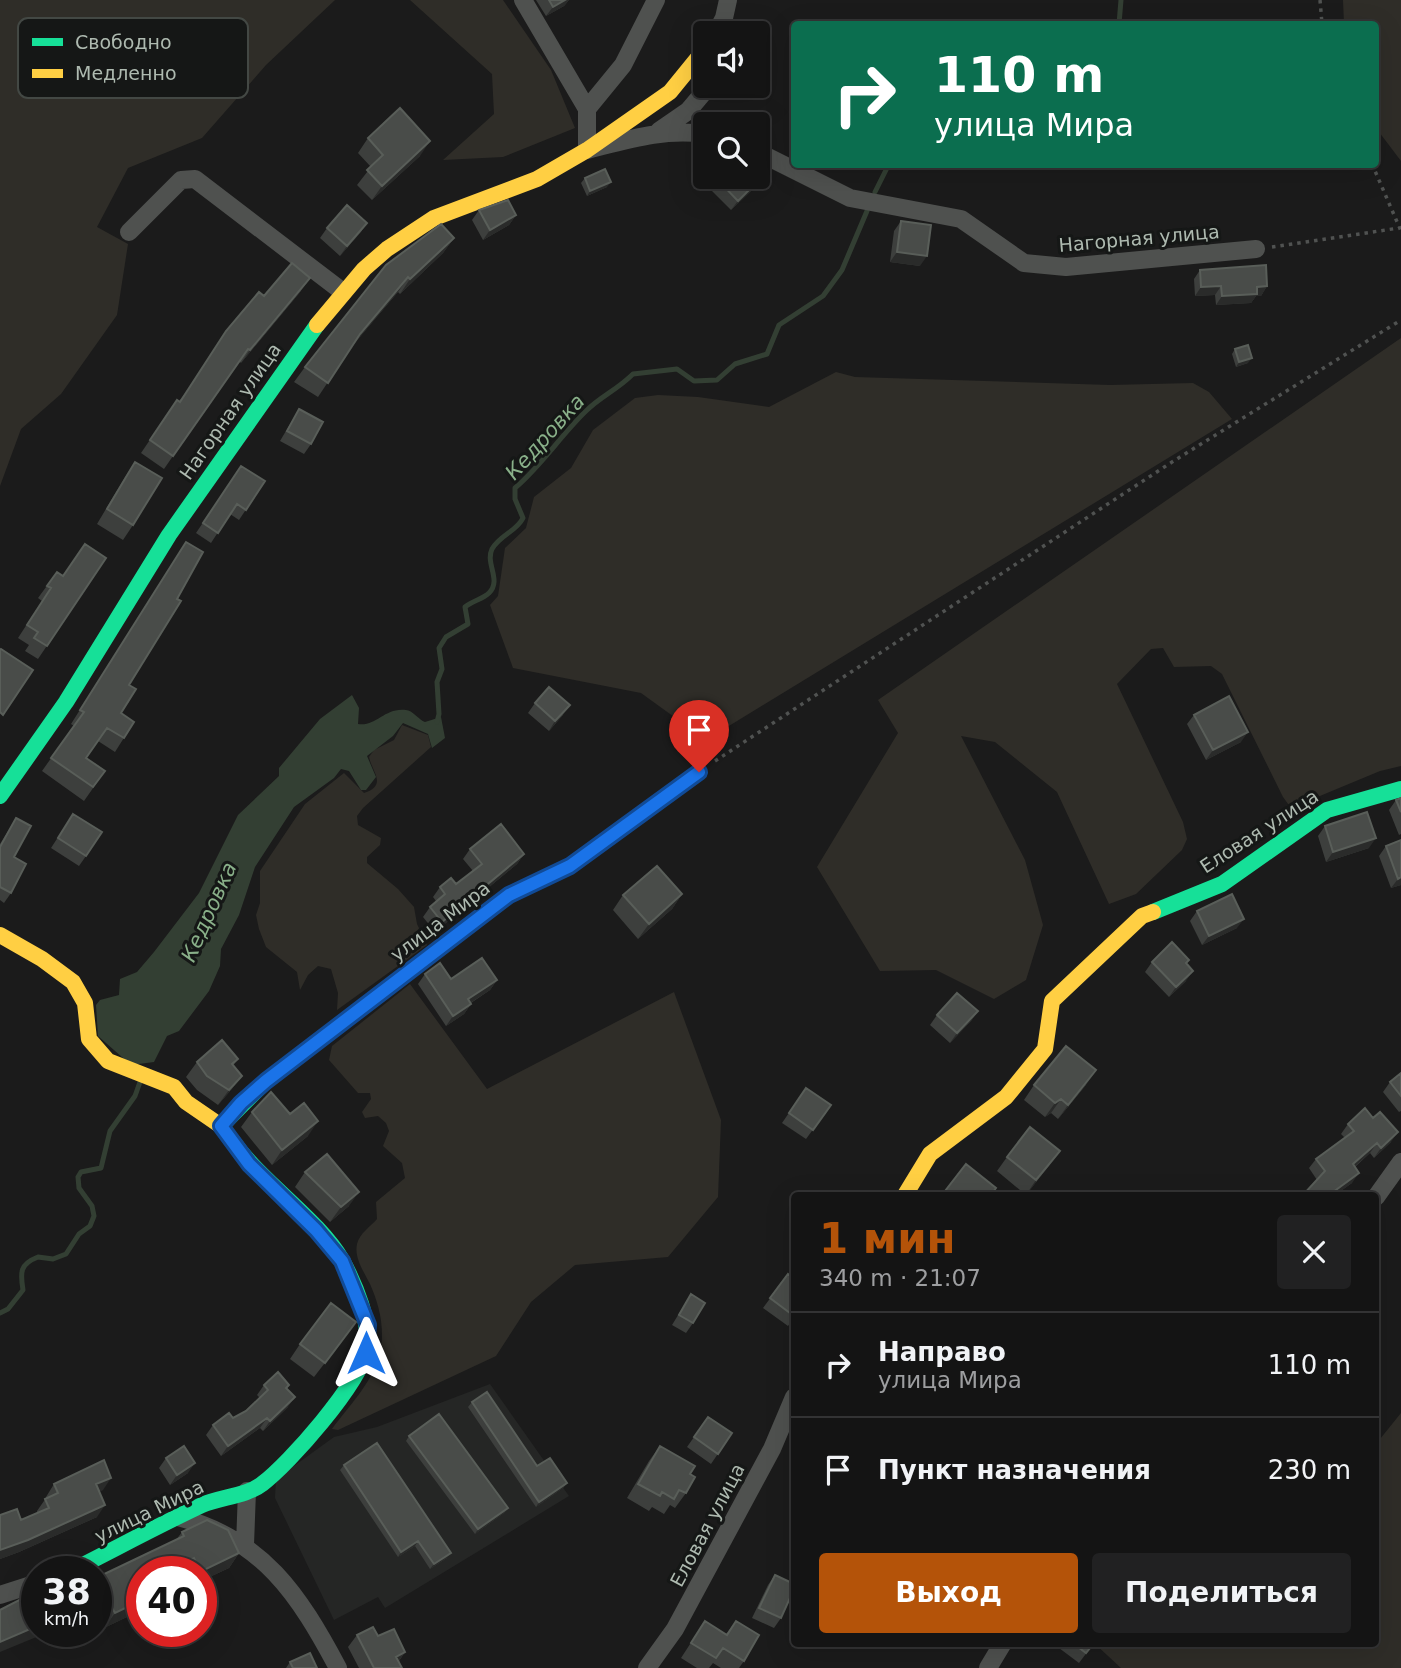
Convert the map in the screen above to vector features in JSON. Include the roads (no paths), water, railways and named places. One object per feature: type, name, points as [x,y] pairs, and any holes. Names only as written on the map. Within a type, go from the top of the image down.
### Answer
[{"type":"street","points":[[523,0],[587,109],[587,150]]},
{"type":"street","points":[[587,109],[623,65],[656,0]]},
{"type":"street","name":"Нагорная улица","points":[[0,796],[66,702],[169,535],[302,343],[343,292],[387,249],[423,224],[461,205],[537,178],[587,150],[670,92],[693,64]]},
{"type":"street","points":[[653,134],[671,125],[699,98]]},
{"type":"street","name":"Нагорная улица","points":[[587,150],[653,134],[693,132]]},
{"type":"street","name":"Нагорная улица","points":[[770,158],[850,198],[961,219],[1008,254],[1024,262],[1042,266],[1066,268],[1256,249]]},
{"type":"street","points":[[129,232],[181,180],[195,179],[343,292]]},
{"type":"street","name":"улица Мира","points":[[221,1126],[241,1103],[266,1081],[509,895],[570,866],[699,772]]},
{"type":"street","name":"Еловая улица","points":[[907,1192],[930,1154],[1006,1097],[1045,1049],[1052,1001],[1142,916],[1222,884],[1327,810],[1401,789]]},
{"type":"street","name":"улица Мира","points":[[0,934],[42,958],[73,982],[85,1003],[89,1038],[108,1061],[126,1071],[155,1078],[174,1087],[186,1102],[221,1126],[249,1164],[329,1243],[342,1261],[368,1325],[366,1353],[341,1395],[310,1438],[260,1486],[178,1517],[106,1556]]},
{"type":"street","points":[[1379,1192],[1401,1162]]},
{"type":"street","name":"Еловая улица","points":[[647,1668],[675,1629],[772,1449],[791,1404]]},
{"type":"street","points":[[245,1545],[247,1491]]},
{"type":"street","points":[[178,1517],[227,1533],[245,1545],[293,1594],[338,1668]]},
{"type":"street","points":[[0,1595],[21,1588]]},
{"type":"street","points":[[988,1668],[1001,1647]]},
{"type":"water","points":[[352,695],[359,708],[358,724],[370,723],[392,711],[406,710],[425,722],[441,717],[445,738],[432,748],[428,734],[403,723],[393,736],[367,756],[376,777],[366,790],[361,790],[349,771],[341,769],[334,778],[294,807],[255,867],[239,915],[221,949],[220,966],[209,991],[179,1031],[167,1036],[154,1062],[131,1065],[98,1036],[96,1005],[100,1000],[119,995],[120,979],[137,972],[199,893],[238,815],[279,776],[279,768],[320,719]]},
{"type":"waterway","name":"Кедровка","points":[[1119,21],[1121,0]]},
{"type":"waterway","name":"Кедровка","points":[[875,192],[887,168]]},
{"type":"waterway","name":"Кедровка","points":[[437,722],[437,682],[442,669],[439,648],[446,637],[468,624],[465,607],[487,595],[493,588],[494,577],[490,560],[492,549],[523,518],[515,499],[515,488],[586,411],[633,374],[677,369],[694,381],[717,380],[735,364],[767,354],[779,325],[823,296],[842,270],[867,211]]},
{"type":"waterway","name":"Кедровка","points":[[0,1313],[8,1309],[23,1290],[22,1273],[28,1263],[38,1257],[53,1259],[66,1254],[79,1234],[90,1226],[94,1216],[92,1206],[79,1188],[78,1177],[81,1172],[101,1168],[110,1131],[135,1096],[140,1082]]}]
